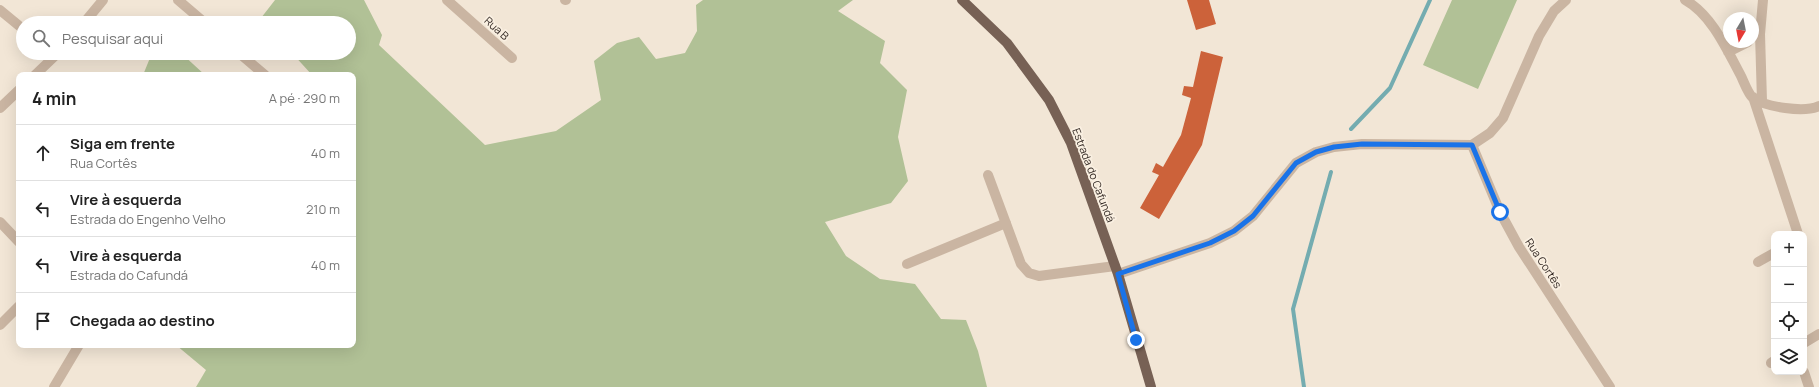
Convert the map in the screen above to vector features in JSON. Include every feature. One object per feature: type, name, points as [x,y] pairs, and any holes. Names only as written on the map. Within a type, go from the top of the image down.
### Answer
[{"type":"main road","name":"Estrada do Cafundá","points":[[962,0],[1007,43],[1049,100],[1071,143],[1116,270],[1151,387]]},
{"type":"street","points":[[90,16],[103,0]]},
{"type":"street","points":[[178,0],[197,16]]},
{"type":"street","name":"Rua B","points":[[447,0],[512,58]]},
{"type":"street","points":[[988,176],[1021,264],[1029,273],[1039,276],[1116,270],[1210,243],[1234,231],[1253,216],[1296,163],[1316,152],[1334,147],[1362,144],[1472,145],[1490,133],[1503,118],[1539,36],[1554,11],[1566,0]]},
{"type":"street","points":[[1759,24],[1763,0]]},
{"type":"street","points":[[1689,1],[1710,24],[1757,99],[1797,231]]},
{"type":"street","points":[[0,10],[16,23]]},
{"type":"street","points":[[1728,52],[1736,48]]},
{"type":"street","points":[[1757,48],[1757,99]]},
{"type":"street","points":[[38,72],[49,60]]},
{"type":"street","points":[[248,60],[262,72]]},
{"type":"street","points":[[0,108],[16,93]]},
{"type":"street","points":[[1757,99],[1776,107],[1794,110],[1819,106]]},
{"type":"street","name":"Rua Cortês","points":[[1472,145],[1500,212],[1519,247],[1610,387]]},
{"type":"street","points":[[0,222],[16,239]]},
{"type":"street","points":[[907,264],[1006,223]]},
{"type":"street","points":[[1758,262],[1771,255]]},
{"type":"street","points":[[0,324],[16,309]]},
{"type":"street","points":[[1807,341],[1819,334]]},
{"type":"street","points":[[54,387],[77,348]]},
{"type":"street","points":[[1805,375],[1809,387]]},
{"type":"green space","points":[[275,0],[364,0],[382,35],[379,45],[485,145],[556,131],[601,100],[594,61],[617,43],[639,37],[656,59],[685,53],[697,31],[696,5],[703,0],[853,0],[838,11],[885,41],[880,63],[907,90],[898,137],[908,181],[891,203],[825,222],[846,256],[880,279],[915,284],[941,319],[966,320],[978,351],[987,387],[196,387],[206,370],[180,348],[356,348],[356,72],[309,72],[298,60],[356,60],[356,16],[263,16]]},
{"type":"green space","points":[[1452,0],[1517,0],[1478,89],[1423,65]]},
{"type":"green space","points":[[149,60],[189,60],[202,72],[144,72]]},
{"type":"building","points":[[1187,0],[1209,0],[1216,24],[1196,30]]},
{"type":"building","points":[[1201,51],[1223,57],[1202,145],[1159,219],[1140,208],[1159,175],[1152,172],[1156,163],[1163,167],[1181,135],[1191,98],[1182,95],[1184,86],[1193,87]]},
{"type":"waterway","points":[[1351,129],[1390,88],[1430,0]]},
{"type":"waterway","points":[[1304,387],[1293,309],[1331,172]]},
{"type":"route","points":[[1136,340],[1118,274],[1210,243],[1234,231],[1253,216],[1296,163],[1316,152],[1334,147],[1362,144],[1472,145],[1500,212]]}]
